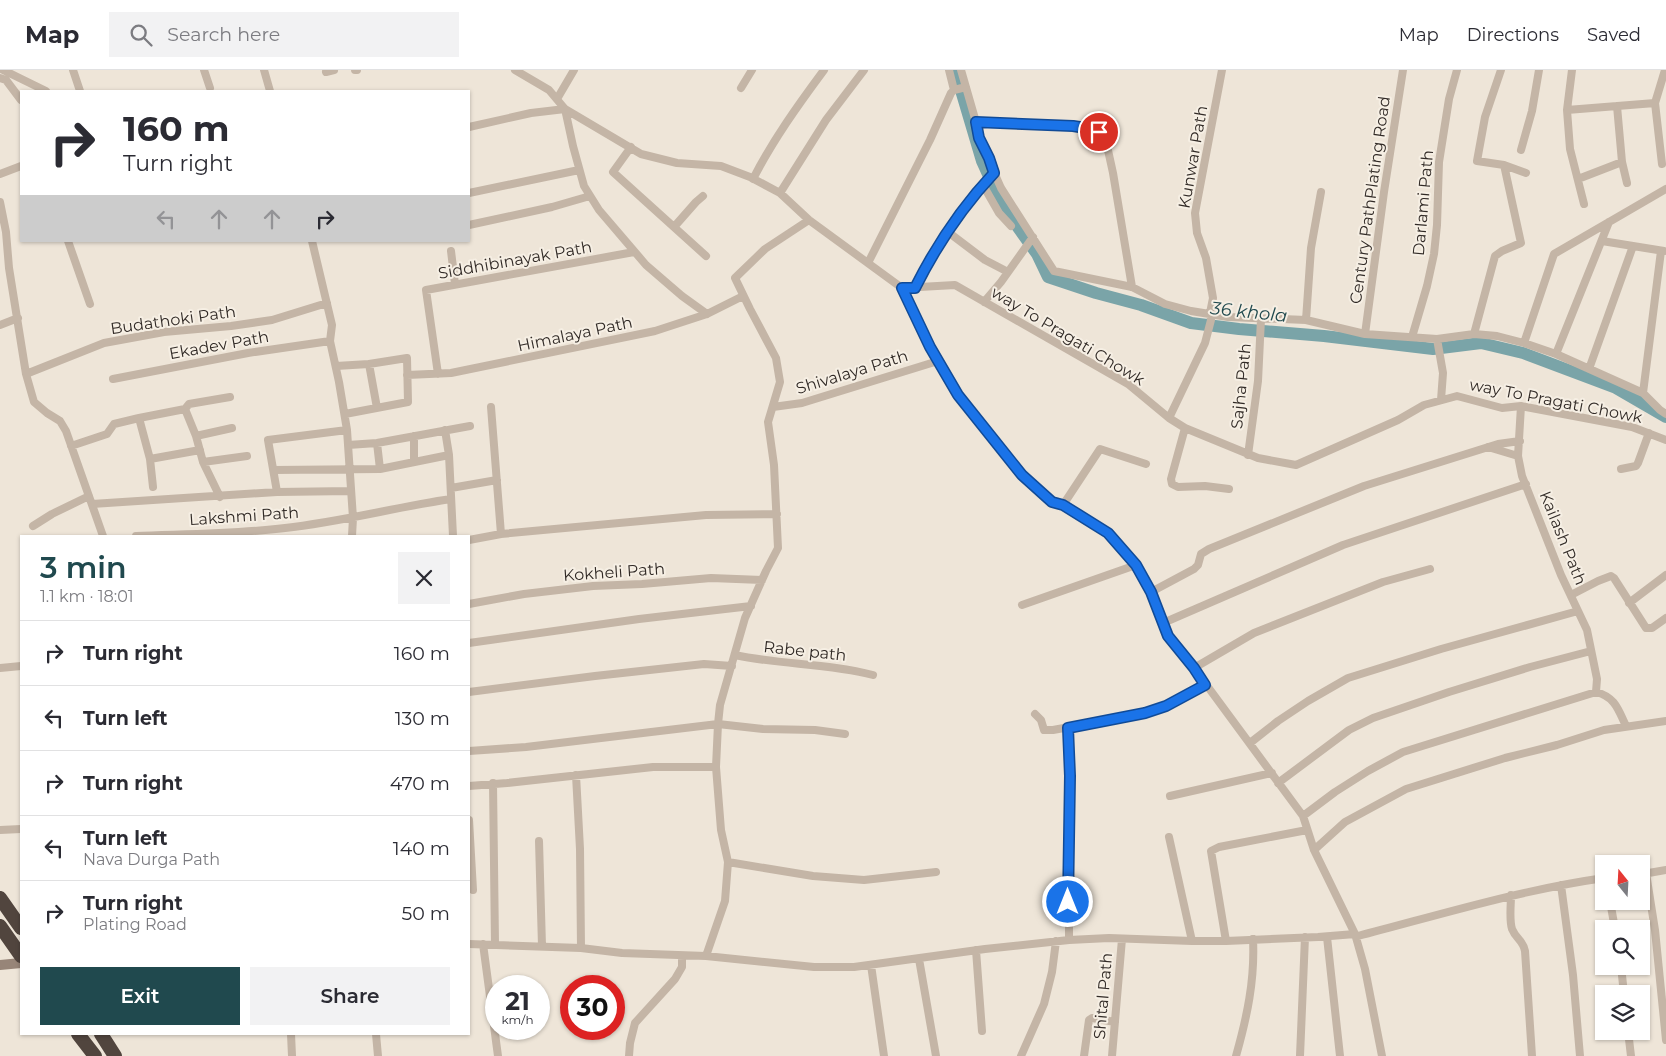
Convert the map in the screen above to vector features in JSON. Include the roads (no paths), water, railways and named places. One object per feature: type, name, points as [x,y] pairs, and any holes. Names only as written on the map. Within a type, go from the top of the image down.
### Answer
[{"type":"highway","points":[[0,898],[20,927]]},
{"type":"highway","points":[[0,926],[18,961]]},
{"type":"highway","points":[[79,1035],[94,1056]]},
{"type":"highway","points":[[102,1035],[115,1056]]},
{"type":"street","points":[[3,70],[16,73],[44,90]]},
{"type":"street","points":[[73,70],[80,90]]},
{"type":"street","points":[[204,70],[210,88]]},
{"type":"street","points":[[515,70],[549,90],[565,109],[641,154],[677,163],[721,166],[780,193],[809,220],[902,288],[930,347],[958,395],[1022,475],[1052,502],[1063,505],[1108,533],[1136,565],[1151,592],[1168,636],[1194,668],[1303,816],[1314,850],[1355,934],[1382,1056]]},
{"type":"street","points":[[557,99],[574,70]]},
{"type":"street","points":[[741,88],[752,70]]},
{"type":"street","points":[[753,179],[787,122],[824,70]]},
{"type":"street","points":[[780,193],[826,120],[864,70]]},
{"type":"street","points":[[868,263],[954,90],[949,70]]},
{"type":"street","points":[[961,70],[979,138],[994,173],[1001,188],[1054,271],[1132,287],[1165,304],[1191,311],[1228,317],[1306,320],[1365,334],[1436,339],[1474,334],[1497,336],[1556,354],[1643,393],[1666,414]]},
{"type":"street","name":"Kunwar Path","points":[[1169,418],[1205,343],[1211,320],[1210,313],[1213,298],[1206,258],[1196,233],[1195,213],[1222,70]]},
{"type":"street","name":"Century PathPlating Road","points":[[1365,334],[1403,70]]},
{"type":"street","name":"Darlami Path","points":[[1412,337],[1434,254],[1439,162],[1449,99],[1457,70]]},
{"type":"street","points":[[1501,70],[1485,117],[1477,161],[1504,165],[1526,173]]},
{"type":"street","points":[[1522,150],[1532,111],[1538,70]]},
{"type":"street","points":[[1572,70],[1567,110],[1570,149],[1584,204]]},
{"type":"street","points":[[1662,164],[1655,103],[1665,70]]},
{"type":"street","points":[[267,71],[270,90]]},
{"type":"street","points":[[0,78],[6,80],[20,99]]},
{"type":"street","points":[[954,90],[966,87]]},
{"type":"street","points":[[1567,110],[1655,103]]},
{"type":"street","points":[[1617,106],[1622,162],[1627,183]]},
{"type":"street","points":[[470,127],[531,113],[565,109]]},
{"type":"street","points":[[565,109],[584,186],[599,210],[646,265],[707,314]]},
{"type":"street","points":[[976,122],[1092,129],[1099,132],[1106,141],[1132,287]]},
{"type":"street","points":[[631,147],[613,172],[706,256]]},
{"type":"street","points":[[1578,179],[1622,162]]},
{"type":"street","points":[[1474,334],[1495,256],[1521,243],[1504,165]]},
{"type":"street","points":[[0,174],[20,166]]},
{"type":"street","points":[[470,193],[579,170]]},
{"type":"street","points":[[915,288],[930,257],[966,205],[994,173]]},
{"type":"street","points":[[983,185],[999,212],[1011,226]]},
{"type":"street","points":[[1524,343],[1554,254],[1666,190]]},
{"type":"street","points":[[1306,320],[1311,248],[1320,192]]},
{"type":"street","points":[[470,225],[552,207],[590,196]]},
{"type":"street","points":[[674,227],[703,196]]},
{"type":"street","points":[[0,202],[26,374],[34,402],[60,421],[66,431],[103,535]]},
{"type":"street","points":[[706,956],[724,901],[728,862],[721,830],[716,767],[720,705],[745,618],[778,548],[774,465],[768,422],[780,382],[776,358],[735,278],[765,248],[809,220]]},
{"type":"street","points":[[1556,354],[1610,221]]},
{"type":"street","points":[[948,232],[985,260],[1008,272]]},
{"type":"street","points":[[984,302],[1033,237]]},
{"type":"street","points":[[1602,241],[1664,251],[1643,393]]},
{"type":"street","points":[[68,242],[90,304]]},
{"type":"street","points":[[312,242],[332,325],[330,342],[345,414],[351,491],[352,535]]},
{"type":"street","points":[[1589,369],[1633,246]]},
{"type":"street","points":[[451,251],[455,284]]},
{"type":"street","name":"Siddhibinayak Path","points":[[438,374],[426,290],[634,252]]},
{"type":"street","name":"way To Pragati Chowk","points":[[902,288],[955,285],[1128,384],[1169,418],[1185,428],[1258,458],[1296,465],[1398,420],[1424,405],[1457,396],[1502,408],[1522,406],[1632,427],[1666,440]]},
{"type":"street","name":"Himalaya Path","points":[[407,375],[438,374],[510,362],[655,331],[707,314],[743,296]]},
{"type":"street","name":"Budathoki Path","points":[[26,374],[104,343],[164,332],[272,320],[326,303]]},
{"type":"street","points":[[0,325],[18,318]]},
{"type":"street","name":"Sajha Path","points":[[1248,455],[1258,382],[1261,319]]},
{"type":"street","points":[[1436,339],[1443,373],[1441,400]]},
{"type":"street","name":"Ekadev Path","points":[[113,379],[248,353],[330,342]]},
{"type":"street","points":[[336,366],[369,364],[406,358],[408,402],[345,414]]},
{"type":"street","name":"Shivalaya Path","points":[[774,407],[802,403],[938,361]]},
{"type":"street","points":[[369,364],[377,408]]},
{"type":"street","points":[[71,446],[107,434],[114,424],[185,409],[189,404],[230,396]]},
{"type":"street","name":"Kailash Path","points":[[1522,406],[1518,456],[1522,476],[1561,575],[1587,630],[1597,679],[1596,692]]},
{"type":"street","points":[[491,407],[501,534]]},
{"type":"street","points":[[185,409],[204,462],[220,497]]},
{"type":"street","points":[[139,418],[150,459],[153,487]]},
{"type":"street","points":[[348,445],[377,443],[470,426]]},
{"type":"street","points":[[196,436],[232,428]]},
{"type":"street","points":[[1185,428],[1171,478],[1172,484],[1178,487],[1205,486],[1229,489]]},
{"type":"street","points":[[277,492],[268,440],[347,430]]},
{"type":"street","points":[[445,430],[449,455],[453,535]]},
{"type":"street","points":[[1621,469],[1636,466],[1649,433]]},
{"type":"street","points":[[414,436],[414,462]]},
{"type":"street","points":[[1151,592],[1194,569],[1198,565],[1201,554],[1209,549],[1364,486],[1498,444],[1520,441]]},
{"type":"street","points":[[377,443],[380,469]]},
{"type":"street","points":[[1488,447],[1518,456]]},
{"type":"street","points":[[1063,505],[1100,449],[1146,464]]},
{"type":"street","points":[[150,459],[200,450]]},
{"type":"street","points":[[274,470],[380,469],[449,455]]},
{"type":"street","points":[[204,462],[247,456]]},
{"type":"street","points":[[451,488],[497,480]]},
{"type":"street","points":[[1163,623],[1343,545],[1526,484]]},
{"type":"street","name":"Lakshmi Path","points":[[91,500],[220,497],[277,492],[351,491]]},
{"type":"street","name":"Lakshmi Path","points":[[162,535],[286,528],[352,518],[451,498]]},
{"type":"street","points":[[33,526],[52,514],[91,500]]},
{"type":"street","points":[[470,540],[501,534],[706,515],[777,514]]},
{"type":"street","points":[[1022,605],[1136,565]]},
{"type":"street","points":[[1194,668],[1254,633],[1383,582],[1430,570]]},
{"type":"street","points":[[1629,603],[1666,575]]},
{"type":"street","points":[[1571,595],[1611,576],[1646,628],[1652,628],[1666,618]]},
{"type":"street","name":"Kokheli Path","points":[[470,604],[524,594],[593,586],[711,578],[762,580]]},
{"type":"street","points":[[470,643],[639,619],[750,606]]},
{"type":"street","points":[[1250,743],[1308,701],[1348,678],[1441,649],[1578,611]]},
{"type":"street","points":[[1278,783],[1349,730],[1373,718],[1503,675],[1591,651]]},
{"type":"street","name":"Rabe path","points":[[735,655],[759,660],[856,670],[873,675]]},
{"type":"street","points":[[470,692],[704,664],[732,666]]},
{"type":"street","points":[[0,668],[20,666]]},
{"type":"street","points":[[1036,714],[1041,720],[1044,730],[1068,728],[1145,713],[1166,706],[1205,685]]},
{"type":"street","points":[[1303,816],[1343,786],[1403,752],[1596,692],[1608,695],[1626,726]]},
{"type":"street","points":[[1314,850],[1345,822],[1406,789],[1505,758],[1557,746],[1604,730],[1666,721]]},
{"type":"street","points":[[470,752],[718,724],[763,729],[815,730],[845,734]]},
{"type":"street","points":[[1068,728],[1070,776],[1069,940]]},
{"type":"street","points":[[470,786],[652,767],[716,767]]},
{"type":"street","points":[[1170,796],[1272,773]]},
{"type":"street","points":[[576,775],[580,849],[581,948]]},
{"type":"street","points":[[493,783],[495,944]]},
{"type":"street","points":[[0,830],[20,829]]},
{"type":"street","points":[[1226,941],[1211,851],[1219,847],[1308,830]]},
{"type":"street","points":[[470,834],[474,890]]},
{"type":"street","points":[[1169,837],[1192,941]]},
{"type":"street","points":[[539,841],[542,946]]},
{"type":"street","points":[[728,862],[813,876],[864,880],[936,872]]},
{"type":"street","points":[[1650,873],[1666,870]]},
{"type":"street","points":[[470,944],[581,948],[622,953],[706,956],[814,967],[854,967],[976,950],[1069,940],[1226,941],[1355,934],[1358,936],[1511,895],[1595,879]]},
{"type":"street","points":[[1561,885],[1573,975],[1580,1056]]},
{"type":"street","points":[[1511,895],[1512,928],[1524,946],[1532,1056]]},
{"type":"street","points":[[1650,905],[1655,930],[1666,1040]]},
{"type":"street","points":[[1300,1056],[1305,937]]},
{"type":"street","points":[[1327,937],[1340,1056]]},
{"type":"street","name":"Shital Path","points":[[1112,1056],[1122,939]]},
{"type":"street","points":[[1236,1056],[1246,1023],[1252,987],[1253,939]]},
{"type":"street","points":[[1021,1056],[1044,1004],[1052,972],[1056,941]]},
{"type":"street","points":[[483,944],[498,1056]]},
{"type":"street","points":[[976,950],[982,1031]]},
{"type":"street","points":[[629,1056],[635,1022],[675,979],[682,968],[682,956]]},
{"type":"street","points":[[919,959],[936,1056]]},
{"type":"street","points":[[0,965],[18,961]]},
{"type":"street","points":[[871,965],[884,1056]]},
{"type":"street","points":[[1084,1056],[1089,1020],[1092,1018],[1115,1022]]},
{"type":"street","points":[[291,1035],[292,1056]]},
{"type":"street","points":[[376,1035],[378,1056]]},
{"type":"street","points":[[1629,1040],[1631,1056]]},
{"type":"waterway","name":"36 khola","points":[[955,70],[982,161],[1002,205],[1037,254],[1048,277],[1141,305],[1191,323],[1433,349],[1481,343],[1523,353],[1616,388],[1666,417]]}]
